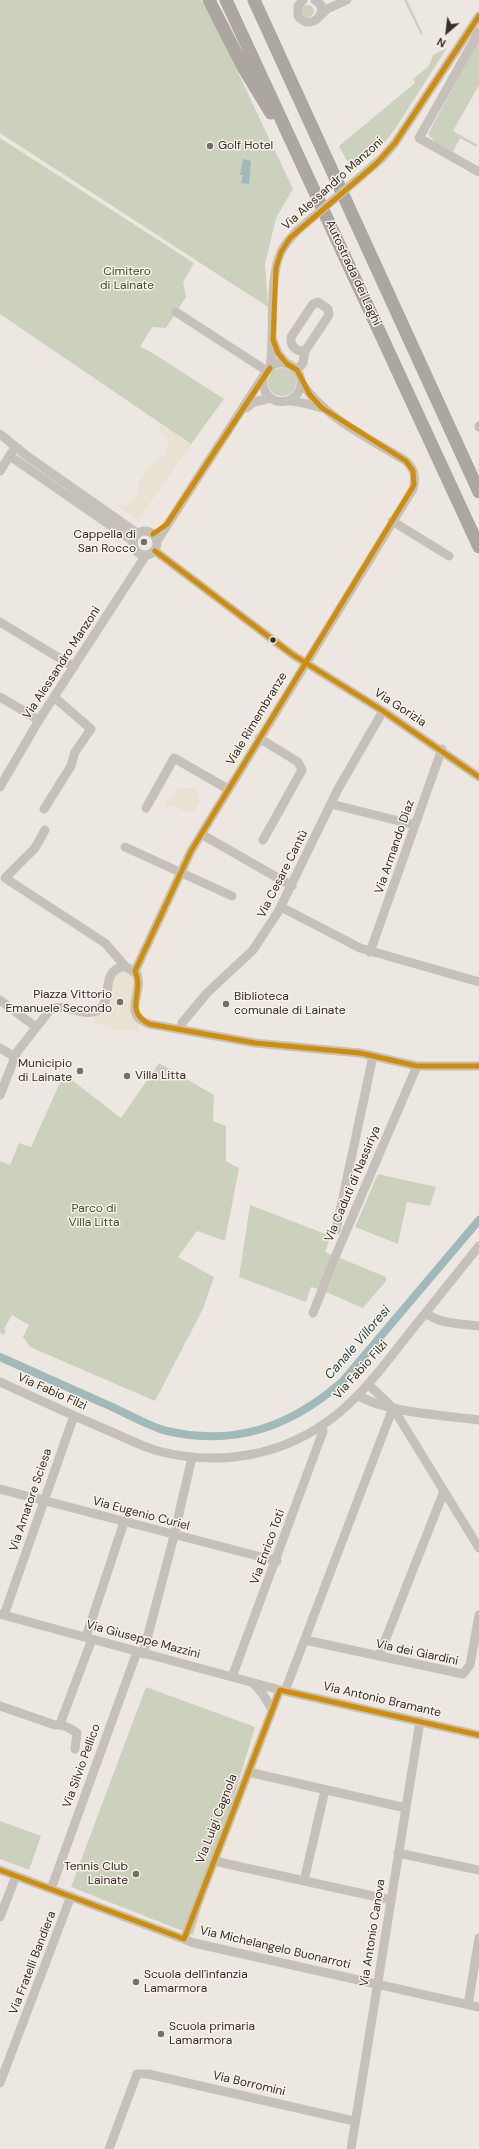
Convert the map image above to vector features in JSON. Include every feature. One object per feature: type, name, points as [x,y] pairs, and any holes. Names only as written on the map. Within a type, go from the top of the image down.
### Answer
[{"type":"highway","points":[[209,0],[263,101],[290,138]]},
{"type":"highway","name":"Autostrada dei Laghi","points":[[226,0],[479,546]]},
{"type":"highway","name":"Autostrada dei Laghi","points":[[254,0],[479,492]]},
{"type":"street","points":[[315,0],[320,6],[321,15]]},
{"type":"street","points":[[299,2],[298,16],[305,22],[314,22],[327,9],[348,0]]},
{"type":"street","name":"Via Alessandro Manzoni","points":[[155,538],[167,524],[243,410],[267,371],[273,340],[276,268],[284,245],[298,230],[382,158],[395,143],[479,16]]},
{"type":"street","points":[[479,32],[419,138],[479,172]]},
{"type":"street","points":[[297,370],[303,363],[305,351],[328,316],[328,308],[318,302],[313,304],[291,338],[290,343],[294,348],[305,351]]},
{"type":"street","points":[[176,312],[267,371]]},
{"type":"street","points":[[273,340],[278,353],[287,364],[297,370],[301,382],[322,408]]},
{"type":"street","points":[[287,364],[274,365],[267,371],[263,387],[271,398],[276,401],[288,401],[322,408]]},
{"type":"street","points":[[288,401],[298,393],[301,382]]},
{"type":"street","points":[[243,410],[254,402],[271,398]]},
{"type":"street","name":"Viale Rimembranze","points":[[130,968],[142,958],[181,873],[201,834],[305,662],[413,489],[415,481],[413,468],[406,461],[322,408]]},
{"type":"street","points":[[0,434],[138,532],[146,531],[155,538],[156,551],[146,555],[135,548],[133,541],[10,456]]},
{"type":"street","points":[[0,471],[16,446]]},
{"type":"street","points":[[392,521],[448,556]]},
{"type":"street","points":[[133,541],[138,532]]},
{"type":"street","name":"Via Gorizia","points":[[156,551],[293,655],[383,711],[442,750],[479,777]]},
{"type":"street","name":"Via Alessandro Manzoni","points":[[0,787],[54,696],[146,555]]},
{"type":"street","points":[[0,622],[74,666]]},
{"type":"street","points":[[44,809],[71,766],[75,752],[91,729],[54,696]]},
{"type":"street","points":[[0,697],[40,720]]},
{"type":"street","name":"Via Cesare Cantù","points":[[182,1030],[182,1023],[207,993],[253,950],[281,907],[331,804],[383,711]]},
{"type":"street","points":[[259,738],[298,762],[302,770],[263,840]]},
{"type":"street","name":"Via Armando Diaz","points":[[370,952],[442,750]]},
{"type":"street","points":[[146,808],[174,758],[228,789]]},
{"type":"street","points":[[331,804],[415,825]]},
{"type":"street","points":[[45,830],[35,848],[3,878],[104,943],[130,968],[139,980],[134,1007],[137,1016],[149,1024],[240,1041],[330,1049],[373,1056],[417,1066],[479,1066]]},
{"type":"street","points":[[201,834],[292,886]]},
{"type":"street","points":[[125,847],[232,896]]},
{"type":"street","points":[[281,907],[341,940],[370,952],[479,982]]},
{"type":"street","points":[[0,1095],[15,1057],[50,1010],[55,1008],[89,1013],[99,1010],[104,1003],[112,972],[117,967],[130,968]]},
{"type":"street","points":[[0,1000],[36,1027]]},
{"type":"street","points":[[0,1048],[15,1057]]},
{"type":"street","points":[[336,1230],[373,1056]]},
{"type":"street","name":"Via Caduti di Nassiriya","points":[[314,1313],[338,1250],[417,1066]]},
{"type":"street","name":"Via Fabio Filzi","points":[[0,1382],[74,1416],[156,1450],[192,1457],[228,1458],[272,1450],[290,1444],[322,1425],[358,1395],[479,1246]]},
{"type":"street","points":[[426,1312],[430,1317],[440,1320],[479,1326]]},
{"type":"street","points":[[368,1384],[393,1408],[479,1548]]},
{"type":"street","points":[[358,1395],[366,1401],[393,1408],[479,1420]]},
{"type":"street","name":"Via Luigi Cagnola","points":[[184,1939],[272,1709],[282,1691],[305,1640],[393,1408]]},
{"type":"street","name":"Via Amatore Sciesa","points":[[2,1614],[74,1416]]},
{"type":"street","name":"Via Enrico Toti","points":[[232,1677],[323,1432],[322,1425]]},
{"type":"street","name":"Via Silvio Pellico","points":[[51,1889],[140,1653],[175,1535],[192,1457]]},
{"type":"street","name":"Via Eugenio Curiel","points":[[0,1489],[276,1561]]},
{"type":"street","points":[[379,1656],[444,1491]]},
{"type":"street","points":[[60,1724],[89,1638],[124,1522]]},
{"type":"street","name":"Via Giuseppe Mazzini","points":[[2,1614],[282,1691]]},
{"type":"street","name":"Via dei Giardini","points":[[305,1640],[463,1674],[470,1665],[479,1615]]},
{"type":"street","points":[[252,1682],[262,1693],[272,1709]]},
{"type":"street","name":"Via Antonio Bramante","points":[[282,1691],[479,1735]]},
{"type":"street","points":[[0,1706],[55,1725],[60,1724],[77,1733],[75,1749]]},
{"type":"street","name":"Via Antonio Canova","points":[[351,2149],[354,2121],[420,1721]]},
{"type":"street","points":[[248,1772],[406,1808]]},
{"type":"street","points":[[304,1881],[325,1790]]},
{"type":"street","points":[[398,1853],[479,1870]]},
{"type":"street","points":[[214,1861],[391,1900]]},
{"type":"street","name":"Via Michelangelo Buonarroti","points":[[0,1870],[194,1943],[479,2007]]},
{"type":"street","points":[[0,1917],[16,1876]]},
{"type":"street","name":"Via Fratelli Bandiera","points":[[0,2083],[70,1896]]},
{"type":"street","points":[[468,2005],[479,1938]]},
{"type":"street","name":"Via Borromini","points":[[109,2149],[137,2074],[148,2074],[354,2121]]},
{"type":"green space","points":[[0,0],[201,0],[216,26],[293,189],[276,218],[265,264],[268,307],[0,133]]},
{"type":"green space","points":[[404,0],[407,0],[423,34],[421,35]]},
{"type":"green space","points":[[306,5],[310,5],[314,11],[310,17],[306,17],[302,13],[302,9]]},
{"type":"green space","points":[[479,39],[479,85],[453,131],[478,145],[476,147],[460,138],[453,152],[435,142],[428,134]]},
{"type":"green space","points":[[447,48],[386,141],[352,170],[339,146],[415,83],[413,79],[429,66],[433,55]]},
{"type":"green space","name":"Cimitero di Lainate","points":[[0,138],[194,263],[183,282],[186,297],[166,328],[152,327],[140,347],[151,352],[224,399],[191,444],[0,314]]},
{"type":"green space","points":[[282,368],[292,372],[296,382],[292,392],[282,396],[272,392],[268,382],[272,372]]},
{"type":"green space","name":"Parco di Villa Litta","points":[[159,1063],[214,1095],[213,1121],[226,1126],[226,1161],[239,1168],[225,1241],[197,1231],[178,1257],[214,1277],[203,1309],[155,1401],[30,1347],[23,1337],[29,1325],[12,1315],[4,1329],[6,1331],[4,1335],[0,1333],[0,1161],[10,1165],[19,1143],[31,1147],[64,1074],[121,1118]]},
{"type":"green space","points":[[378,1174],[436,1187],[430,1206],[407,1202],[398,1244],[355,1227]]},
{"type":"green space","points":[[250,1205],[331,1236],[325,1252],[332,1255],[318,1289],[311,1287],[306,1302],[239,1277]]},
{"type":"green space","points":[[340,1258],[386,1277],[386,1281],[363,1308],[326,1292]]},
{"type":"green space","points":[[146,1687],[255,1727],[193,1935],[71,1887]]},
{"type":"green space","points":[[0,1821],[41,1836],[29,1870],[0,1859]]},
{"type":"shaded area","points":[[162,425],[191,444],[138,520],[111,502],[124,506],[134,501],[139,491],[139,483],[152,464],[165,455],[169,444],[167,437],[159,430]]},
{"type":"shaded area","points":[[178,788],[192,788],[197,791],[200,802],[195,810],[187,813],[176,806],[167,808],[165,800],[173,799]]},
{"type":"shaded area","name":"Piazza Vittorio Emanuele Secondo","points":[[122,969],[135,976],[139,1032],[121,1029],[118,1031],[107,1026],[93,1023],[94,1015],[113,974]]},
{"type":"water","points":[[243,159],[251,161],[249,184],[241,183],[243,175],[240,175]]},
{"type":"waterway","name":"Canale Villoresi","points":[[0,1357],[159,1429],[192,1435],[216,1436],[239,1434],[261,1429],[282,1421],[303,1410],[342,1382],[479,1220]]},
{"type":"transit line","points":[[479,16],[395,143],[376,164],[290,238],[281,252],[276,268],[273,340],[278,353],[287,364],[297,370],[310,395],[322,408],[406,461],[413,471],[414,485],[191,851],[135,971],[138,987],[136,1000],[137,1013],[141,1019],[149,1024],[255,1043],[360,1053],[417,1066],[479,1066]]},
{"type":"transit line","points":[[153,534],[167,524],[270,368]]},
{"type":"transit line","points":[[155,551],[293,655],[383,711],[479,777]]},
{"type":"transit line","points":[[0,1870],[184,1939],[280,1690],[479,1735]]},
{"type":"place","name":"Golf Hotel","points":[[210,146]]},
{"type":"place","name":"Cappella di San Rocco","points":[[144,542]]},
{"type":"place","name":"Piazza Vittorio Emanuele Secondo","points":[[120,1002]]},
{"type":"place","name":"Biblioteca comunale di Lainate","points":[[226,1004]]},
{"type":"place","name":"Municipio di Lainate","points":[[80,1071]]},
{"type":"place","name":"Villa Litta","points":[[127,1076]]},
{"type":"place","name":"Tennis Club Lainate","points":[[136,1874]]},
{"type":"place","name":"Scuola dell'infanzia Lamarmora","points":[[136,1982]]},
{"type":"place","name":"Scuola primaria Lamarmora","points":[[161,2034]]}]
